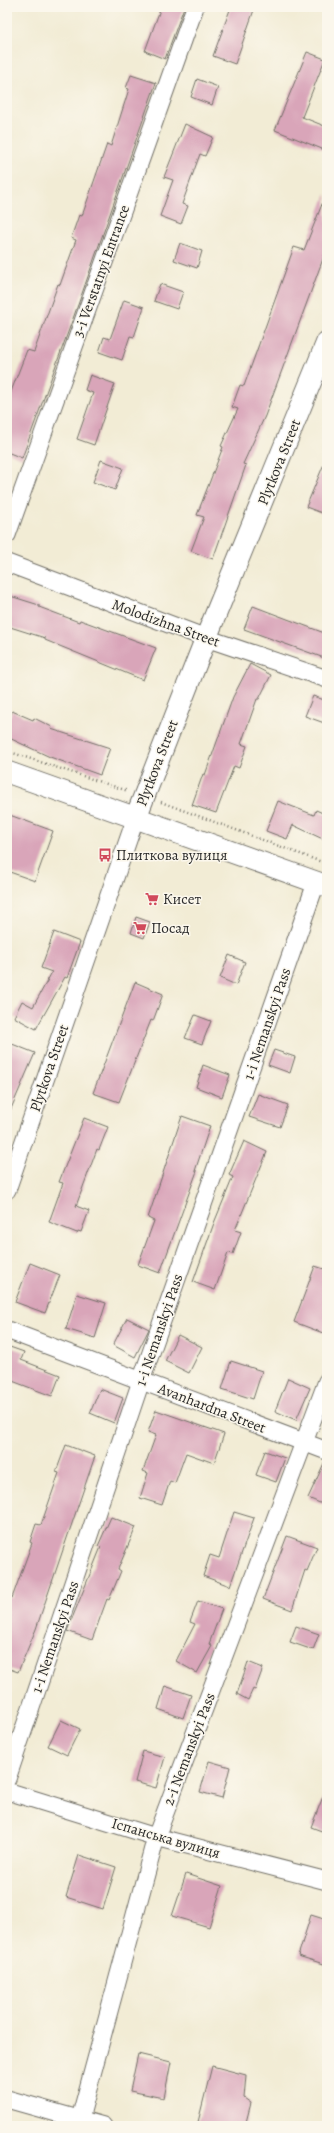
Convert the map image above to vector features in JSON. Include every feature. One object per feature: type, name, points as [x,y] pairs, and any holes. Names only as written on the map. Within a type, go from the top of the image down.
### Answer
[{"type":"street","name":"3-i Verstatnyi Entrance","points":[[7,535],[195,7]]},
{"type":"street","name":"Plytkova Street","points":[[7,1190],[136,817],[206,638],[327,342]]},
{"type":"street","name":"Molodizhna Street","points":[[7,563],[206,638],[327,679]]},
{"type":"street","points":[[7,772],[322,884]]},
{"type":"street","name":"1-i Nemanskyi Pass","points":[[7,1779],[141,1381],[322,884]]},
{"type":"street","name":"Avanhardna Street","points":[[7,1330],[327,1451]]},
{"type":"street","name":"2-i Nemanskyi Pass","points":[[79,2123],[156,1837],[327,1381]]},
{"type":"street","name":"Іспанська вулиця","points":[[7,1791],[156,1837],[327,1881]]},
{"type":"street","points":[[7,2099],[79,2123],[103,2126]]},
{"type":"path","points":[[7,750],[130,792]]},
{"type":"path","points":[[159,802],[327,864]]},
{"type":"building","points":[[161,7],[184,7],[165,59],[145,51]]},
{"type":"building","points":[[231,7],[255,7],[235,64],[213,56]]},
{"type":"building","points":[[307,52],[325,59],[302,117],[327,127],[327,151],[275,130]]},
{"type":"building","points":[[131,75],[156,83],[22,458],[7,452],[7,402],[27,350],[34,352],[58,284],[60,285],[76,240],[71,238],[79,215],[82,216],[107,144],[111,146],[129,89],[126,88]]},
{"type":"building","points":[[197,79],[218,87],[212,105],[191,97]]},
{"type":"building","points":[[185,124],[213,137],[205,156],[200,154],[182,204],[188,206],[181,224],[160,216],[173,180],[164,177]]},
{"type":"building","points":[[326,194],[327,248],[265,416],[243,464],[246,465],[213,559],[191,551],[204,517],[197,515],[223,447],[221,446],[238,409],[232,407],[240,385],[244,386],[294,247],[304,250]]},
{"type":"building","points":[[180,243],[202,251],[197,268],[174,260]]},
{"type":"building","points":[[160,284],[183,292],[177,309],[154,301]]},
{"type":"building","points":[[124,300],[144,307],[134,337],[130,336],[122,360],[99,352],[104,337],[110,339]]},
{"type":"building","points":[[90,375],[115,384],[94,445],[77,439],[93,393],[85,390]]},
{"type":"building","points":[[327,459],[327,515],[306,507]]},
{"type":"building","points":[[101,460],[123,468],[115,490],[93,482]]},
{"type":"building","points":[[7,595],[39,605],[39,607],[79,622],[80,620],[156,648],[143,680],[45,640],[45,638],[7,626]]},
{"type":"building","points":[[253,606],[327,634],[327,659],[244,629]]},
{"type":"building","points":[[250,664],[271,675],[259,699],[257,699],[241,744],[247,746],[239,768],[234,766],[216,813],[192,805],[203,774],[205,775],[233,697]]},
{"type":"building","points":[[313,696],[327,701],[327,724],[305,716]]},
{"type":"building","points":[[12,711],[33,720],[34,718],[52,727],[51,729],[110,748],[100,775],[50,757],[7,737],[7,723]]},
{"type":"building","points":[[278,801],[314,815],[316,810],[327,815],[327,841],[293,825],[287,839],[266,831]]},
{"type":"building","points":[[7,814],[53,831],[35,881],[7,871]]},
{"type":"building","name":"Посад","points":[[136,917],[150,922],[144,938],[131,933]]},
{"type":"building","points":[[54,932],[80,942],[67,978],[65,977],[36,1029],[14,1017],[22,1001],[33,1007],[52,972],[41,968]]},
{"type":"building","points":[[229,955],[245,962],[236,985],[220,978]]},
{"type":"building","points":[[135,982],[163,994],[153,1021],[151,1020],[119,1102],[93,1093]]},
{"type":"building","points":[[195,1015],[211,1021],[202,1044],[185,1038]]},
{"type":"building","points":[[7,1042],[35,1053],[7,1118]]},
{"type":"building","points":[[274,1050],[295,1057],[290,1073],[268,1065]]},
{"type":"building","points":[[203,1065],[230,1075],[222,1097],[196,1087]]},
{"type":"building","points":[[258,1094],[288,1105],[280,1127],[249,1117]]},
{"type":"building","points":[[182,1116],[210,1126],[195,1171],[197,1171],[160,1273],[138,1265],[154,1221],[148,1218]]},
{"type":"building","points":[[84,1118],[108,1127],[99,1150],[97,1149],[76,1206],[89,1211],[81,1232],[78,1231],[77,1233],[49,1222],[63,1183],[59,1182]]},
{"type":"building","points":[[244,1141],[267,1152],[235,1230],[241,1232],[233,1254],[228,1253],[215,1290],[193,1282],[214,1223],[233,1177],[229,1175]]},
{"type":"building","points":[[30,1263],[60,1275],[45,1313],[15,1302]]},
{"type":"building","points":[[315,1266],[327,1270],[327,1321],[323,1333],[294,1322]]},
{"type":"building","points":[[77,1294],[106,1303],[95,1338],[66,1329]]},
{"type":"building","points":[[127,1318],[149,1329],[135,1357],[113,1345]]},
{"type":"building","points":[[178,1335],[202,1347],[189,1373],[165,1361]]},
{"type":"building","points":[[7,1346],[24,1352],[21,1360],[60,1375],[52,1396],[7,1379]]},
{"type":"building","points":[[231,1361],[262,1371],[253,1399],[222,1389]]},
{"type":"building","points":[[288,1378],[310,1388],[296,1420],[275,1411]]},
{"type":"building","points":[[100,1389],[123,1398],[114,1423],[90,1413]]},
{"type":"building","points":[[156,1410],[224,1434],[214,1463],[186,1453],[175,1483],[170,1481],[162,1505],[140,1498],[148,1473],[143,1471],[156,1435],[148,1432]]},
{"type":"building","points":[[66,1445],[95,1456],[36,1629],[18,1672],[7,1668],[7,1596],[12,1598],[32,1543],[30,1542],[36,1524],[41,1525],[59,1473],[56,1472]]},
{"type":"building","points":[[265,1451],[285,1458],[276,1482],[256,1475]]},
{"type":"building","points":[[325,1461],[327,1461],[327,1506],[308,1498]]},
{"type":"building","points":[[234,1512],[254,1518],[230,1586],[203,1576],[210,1555],[219,1558]]},
{"type":"building","points":[[111,1517],[136,1527],[118,1569],[121,1571],[109,1600],[107,1599],[92,1640],[67,1631],[101,1547],[98,1546]]},
{"type":"building","points":[[287,1536],[317,1547],[307,1571],[305,1570],[292,1610],[263,1599]]},
{"type":"building","points":[[198,1601],[222,1609],[209,1644],[212,1646],[197,1673],[176,1661],[195,1624],[190,1622]]},
{"type":"building","points":[[296,1626],[319,1634],[313,1650],[290,1642]]},
{"type":"building","points":[[248,1662],[263,1668],[255,1690],[253,1689],[248,1700],[237,1694]]},
{"type":"building","points":[[165,1686],[191,1695],[183,1718],[158,1709]]},
{"type":"building","points":[[61,1720],[80,1729],[67,1755],[48,1746]]},
{"type":"building","points":[[143,1751],[165,1757],[156,1788],[135,1782]]},
{"type":"building","points":[[209,1761],[230,1767],[222,1798],[200,1792]]},
{"type":"building","points":[[327,1789],[327,1833],[311,1827]]},
{"type":"building","points":[[79,1855],[116,1867],[103,1909],[66,1897]]},
{"type":"building","points":[[186,1874],[222,1886],[209,1927],[172,1916]]},
{"type":"building","points":[[311,1915],[327,1920],[327,1965],[298,1956]]},
{"type":"building","points":[[138,2054],[171,2062],[164,2098],[130,2091]]},
{"type":"building","points":[[212,2066],[246,2075],[244,2098],[251,2103],[245,2126],[208,2126],[198,2122]]},
{"type":"place","name":"Плиткова вулиця","points":[[105,855]]},
{"type":"place","name":"Кисет","points":[[152,899]]},
{"type":"place","name":"Посад","points":[[140,928]]}]
